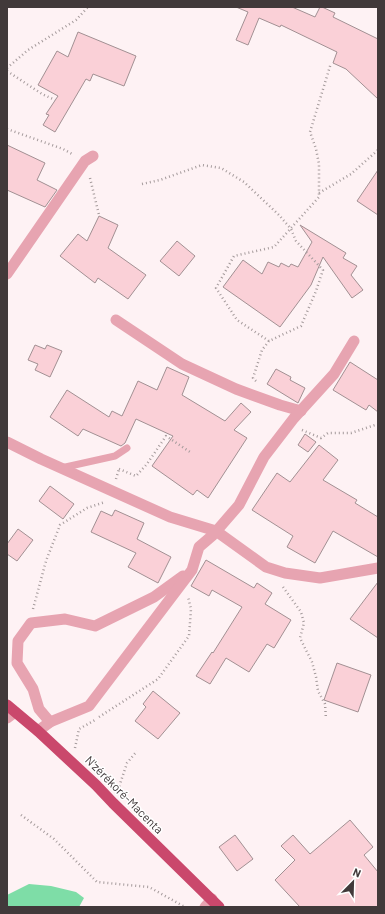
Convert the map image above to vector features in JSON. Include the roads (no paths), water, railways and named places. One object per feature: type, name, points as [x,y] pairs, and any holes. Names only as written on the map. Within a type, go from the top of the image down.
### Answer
[{"type":"highway","name":"N'zérékoré-Macenta","points":[[10,712],[38,731],[72,762],[212,904]]},
{"type":"street","points":[[7,274],[89,158]]},
{"type":"street","points":[[116,320],[182,364],[236,389],[301,411]]},
{"type":"street","points":[[38,731],[50,722],[89,706],[192,570],[199,547],[240,505],[264,457],[289,424],[334,374],[354,341]]},
{"type":"street","points":[[7,442],[170,517],[216,531],[266,567],[285,573],[320,578],[378,568]]},
{"type":"street","points":[[50,722],[39,709],[33,690],[17,663],[18,641],[31,623],[65,619],[95,626],[154,597],[192,570]]},
{"type":"lane","points":[[61,468],[115,456],[127,448]]}]
